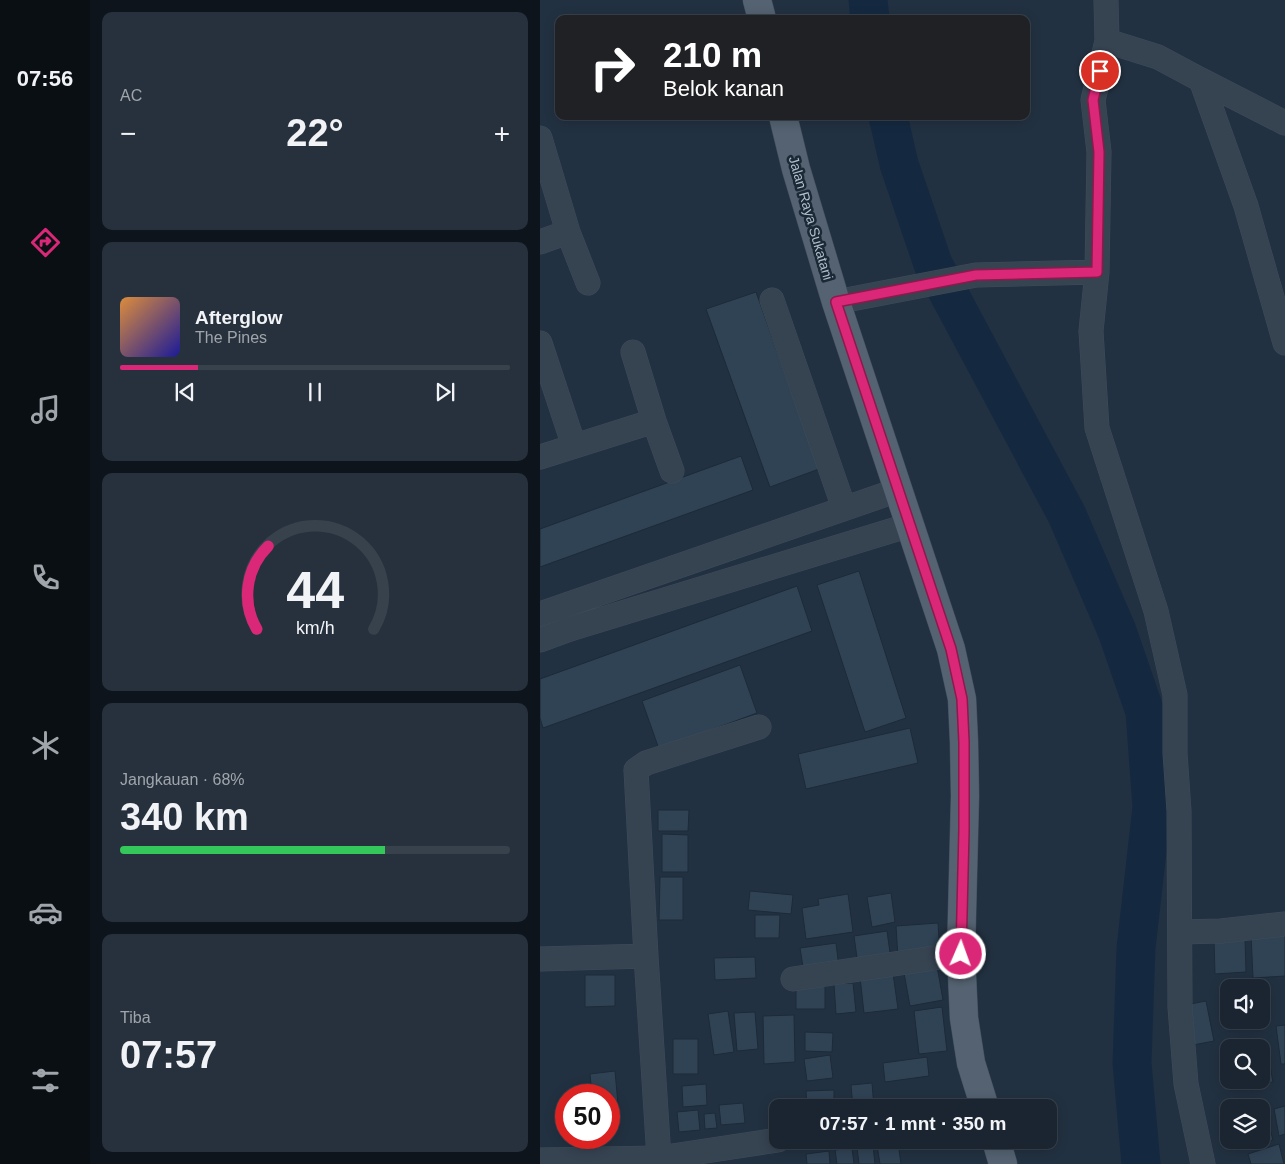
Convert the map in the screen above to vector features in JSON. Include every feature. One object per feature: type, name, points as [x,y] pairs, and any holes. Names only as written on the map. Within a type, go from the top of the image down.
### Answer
[{"type":"main road","points":[[758,0],[761,15]]},
{"type":"main road","name":"Jalan Raya Sukatani","points":[[785,120],[796,169],[836,302],[951,649],[962,699],[965,796],[961,954],[964,1018],[971,1063],[982,1099]]},
{"type":"main road","points":[[999,1149],[1003,1164]]},
{"type":"street","points":[[1106,0],[1108,41],[1093,100],[1099,152],[1097,272],[1091,331],[1097,428],[1156,610],[1176,695],[1175,753],[1179,811],[1180,1007],[1186,1084],[1203,1164]]},
{"type":"street","points":[[1108,41],[1158,57],[1285,123]]},
{"type":"street","points":[[1201,80],[1246,206],[1285,343]]},
{"type":"street","points":[[540,138],[568,232],[588,284]]},
{"type":"street","points":[[540,242],[568,232]]},
{"type":"street","points":[[836,302],[976,275],[1097,272]]},
{"type":"street","points":[[772,300],[844,508]]},
{"type":"street","points":[[540,343],[574,446]]},
{"type":"street","points":[[633,352],[654,422],[672,471]]},
{"type":"street","points":[[540,457],[654,422]]},
{"type":"street","points":[[540,614],[898,490]]},
{"type":"street","points":[[540,640],[570,629],[910,525]]},
{"type":"street","points":[[659,1158],[636,770],[646,763],[759,727]]},
{"type":"street","points":[[1180,932],[1221,931],[1285,924]]},
{"type":"street","points":[[794,979],[961,954]]},
{"type":"street","points":[[540,959],[646,956]]},
{"type":"street","points":[[540,1160],[659,1158],[769,1141]]},
{"type":"building","points":[[756,292],[819,469],[770,487],[706,309]]},
{"type":"building","points":[[741,456],[753,490],[540,567],[540,529]]},
{"type":"building","points":[[859,571],[906,718],[865,732],[817,585]]},
{"type":"building","points":[[797,586],[812,631],[543,728],[540,718],[540,679]]},
{"type":"building","points":[[740,665],[757,713],[659,749],[642,701]]},
{"type":"building","points":[[910,728],[918,763],[806,789],[798,754]]},
{"type":"building","points":[[658,810],[689,810],[688,831],[658,831]]},
{"type":"building","points":[[662,834],[688,835],[688,872],[662,872]]},
{"type":"building","points":[[660,877],[683,877],[683,920],[659,920]]},
{"type":"building","points":[[750,891],[793,895],[791,914],[748,910]]},
{"type":"building","points":[[891,893],[895,922],[872,927],[867,897]]},
{"type":"building","points":[[848,894],[853,932],[806,939],[802,908],[819,905],[818,899]]},
{"type":"building","points":[[755,915],[780,915],[779,938],[755,938]]},
{"type":"building","points":[[938,923],[940,954],[898,957],[896,926]]},
{"type":"building","points":[[887,931],[891,960],[858,965],[854,936]]},
{"type":"building","points":[[1285,933],[1285,976],[1253,978],[1251,935]]},
{"type":"building","points":[[1214,939],[1245,939],[1246,972],[1215,974]]},
{"type":"building","points":[[836,943],[839,968],[804,973],[800,948]]},
{"type":"building","points":[[755,957],[756,978],[715,980],[714,958]]},
{"type":"building","points":[[937,966],[943,1000],[910,1006],[904,973]]},
{"type":"building","points":[[893,973],[898,1009],[864,1013],[860,977]]},
{"type":"building","points":[[585,975],[615,975],[615,1006],[585,1007]]},
{"type":"building","points":[[853,983],[856,1012],[836,1014],[834,984]]},
{"type":"building","points":[[796,985],[825,985],[825,1009],[796,1009]]},
{"type":"building","points":[[1206,1001],[1214,1041],[1193,1045],[1185,1005]]},
{"type":"building","points":[[942,1007],[947,1051],[919,1054],[914,1011]]},
{"type":"building","points":[[728,1011],[734,1052],[714,1055],[708,1014]]},
{"type":"building","points":[[755,1012],[758,1049],[737,1051],[734,1013]]},
{"type":"building","points":[[794,1015],[795,1062],[764,1064],[763,1016]]},
{"type":"building","points":[[1285,1025],[1285,1064],[1281,1064],[1276,1026]]},
{"type":"building","points":[[805,1032],[833,1033],[832,1052],[805,1051]]},
{"type":"building","points":[[673,1039],[698,1039],[698,1074],[673,1074]]},
{"type":"building","points":[[830,1055],[833,1078],[807,1081],[804,1059]]},
{"type":"building","points":[[927,1057],[929,1076],[885,1082],[883,1063]]},
{"type":"building","points":[[1270,1066],[1273,1082],[1270,1083]]},
{"type":"building","points":[[615,1071],[616,1084],[591,1084],[590,1074]]},
{"type":"building","points":[[872,1083],[873,1099],[852,1099],[851,1085]]},
{"type":"building","points":[[706,1084],[707,1105],[683,1107],[682,1086]]},
{"type":"building","points":[[834,1090],[834,1099],[807,1099],[806,1091]]},
{"type":"building","points":[[743,1103],[745,1123],[721,1125],[719,1105]]},
{"type":"building","points":[[1285,1106],[1285,1134],[1279,1136],[1274,1109]]},
{"type":"building","points":[[698,1110],[700,1130],[679,1132],[677,1112]]},
{"type":"building","points":[[715,1113],[717,1128],[705,1129],[704,1114]]},
{"type":"building","points":[[1270,1129],[1273,1140],[1270,1141]]},
{"type":"building","points":[[1279,1144],[1284,1164],[1251,1164],[1248,1154],[1270,1149],[1270,1147]]},
{"type":"building","points":[[852,1149],[854,1164],[837,1164],[835,1150]]},
{"type":"building","points":[[857,1149],[873,1149],[875,1164],[859,1164]]},
{"type":"building","points":[[878,1149],[899,1149],[901,1164],[880,1164]]},
{"type":"building","points":[[829,1151],[830,1164],[807,1164],[806,1154]]},
{"type":"waterway","points":[[868,0],[870,15]]},
{"type":"waterway","points":[[889,120],[899,164],[933,264],[1067,515],[1117,631],[1145,712],[1152,807],[1136,948],[1132,1063],[1141,1164]]},
{"type":"route","points":[[961,954],[965,796],[962,699],[951,649],[836,302],[976,275],[1097,272],[1099,152],[1093,100],[1100,71]]}]
